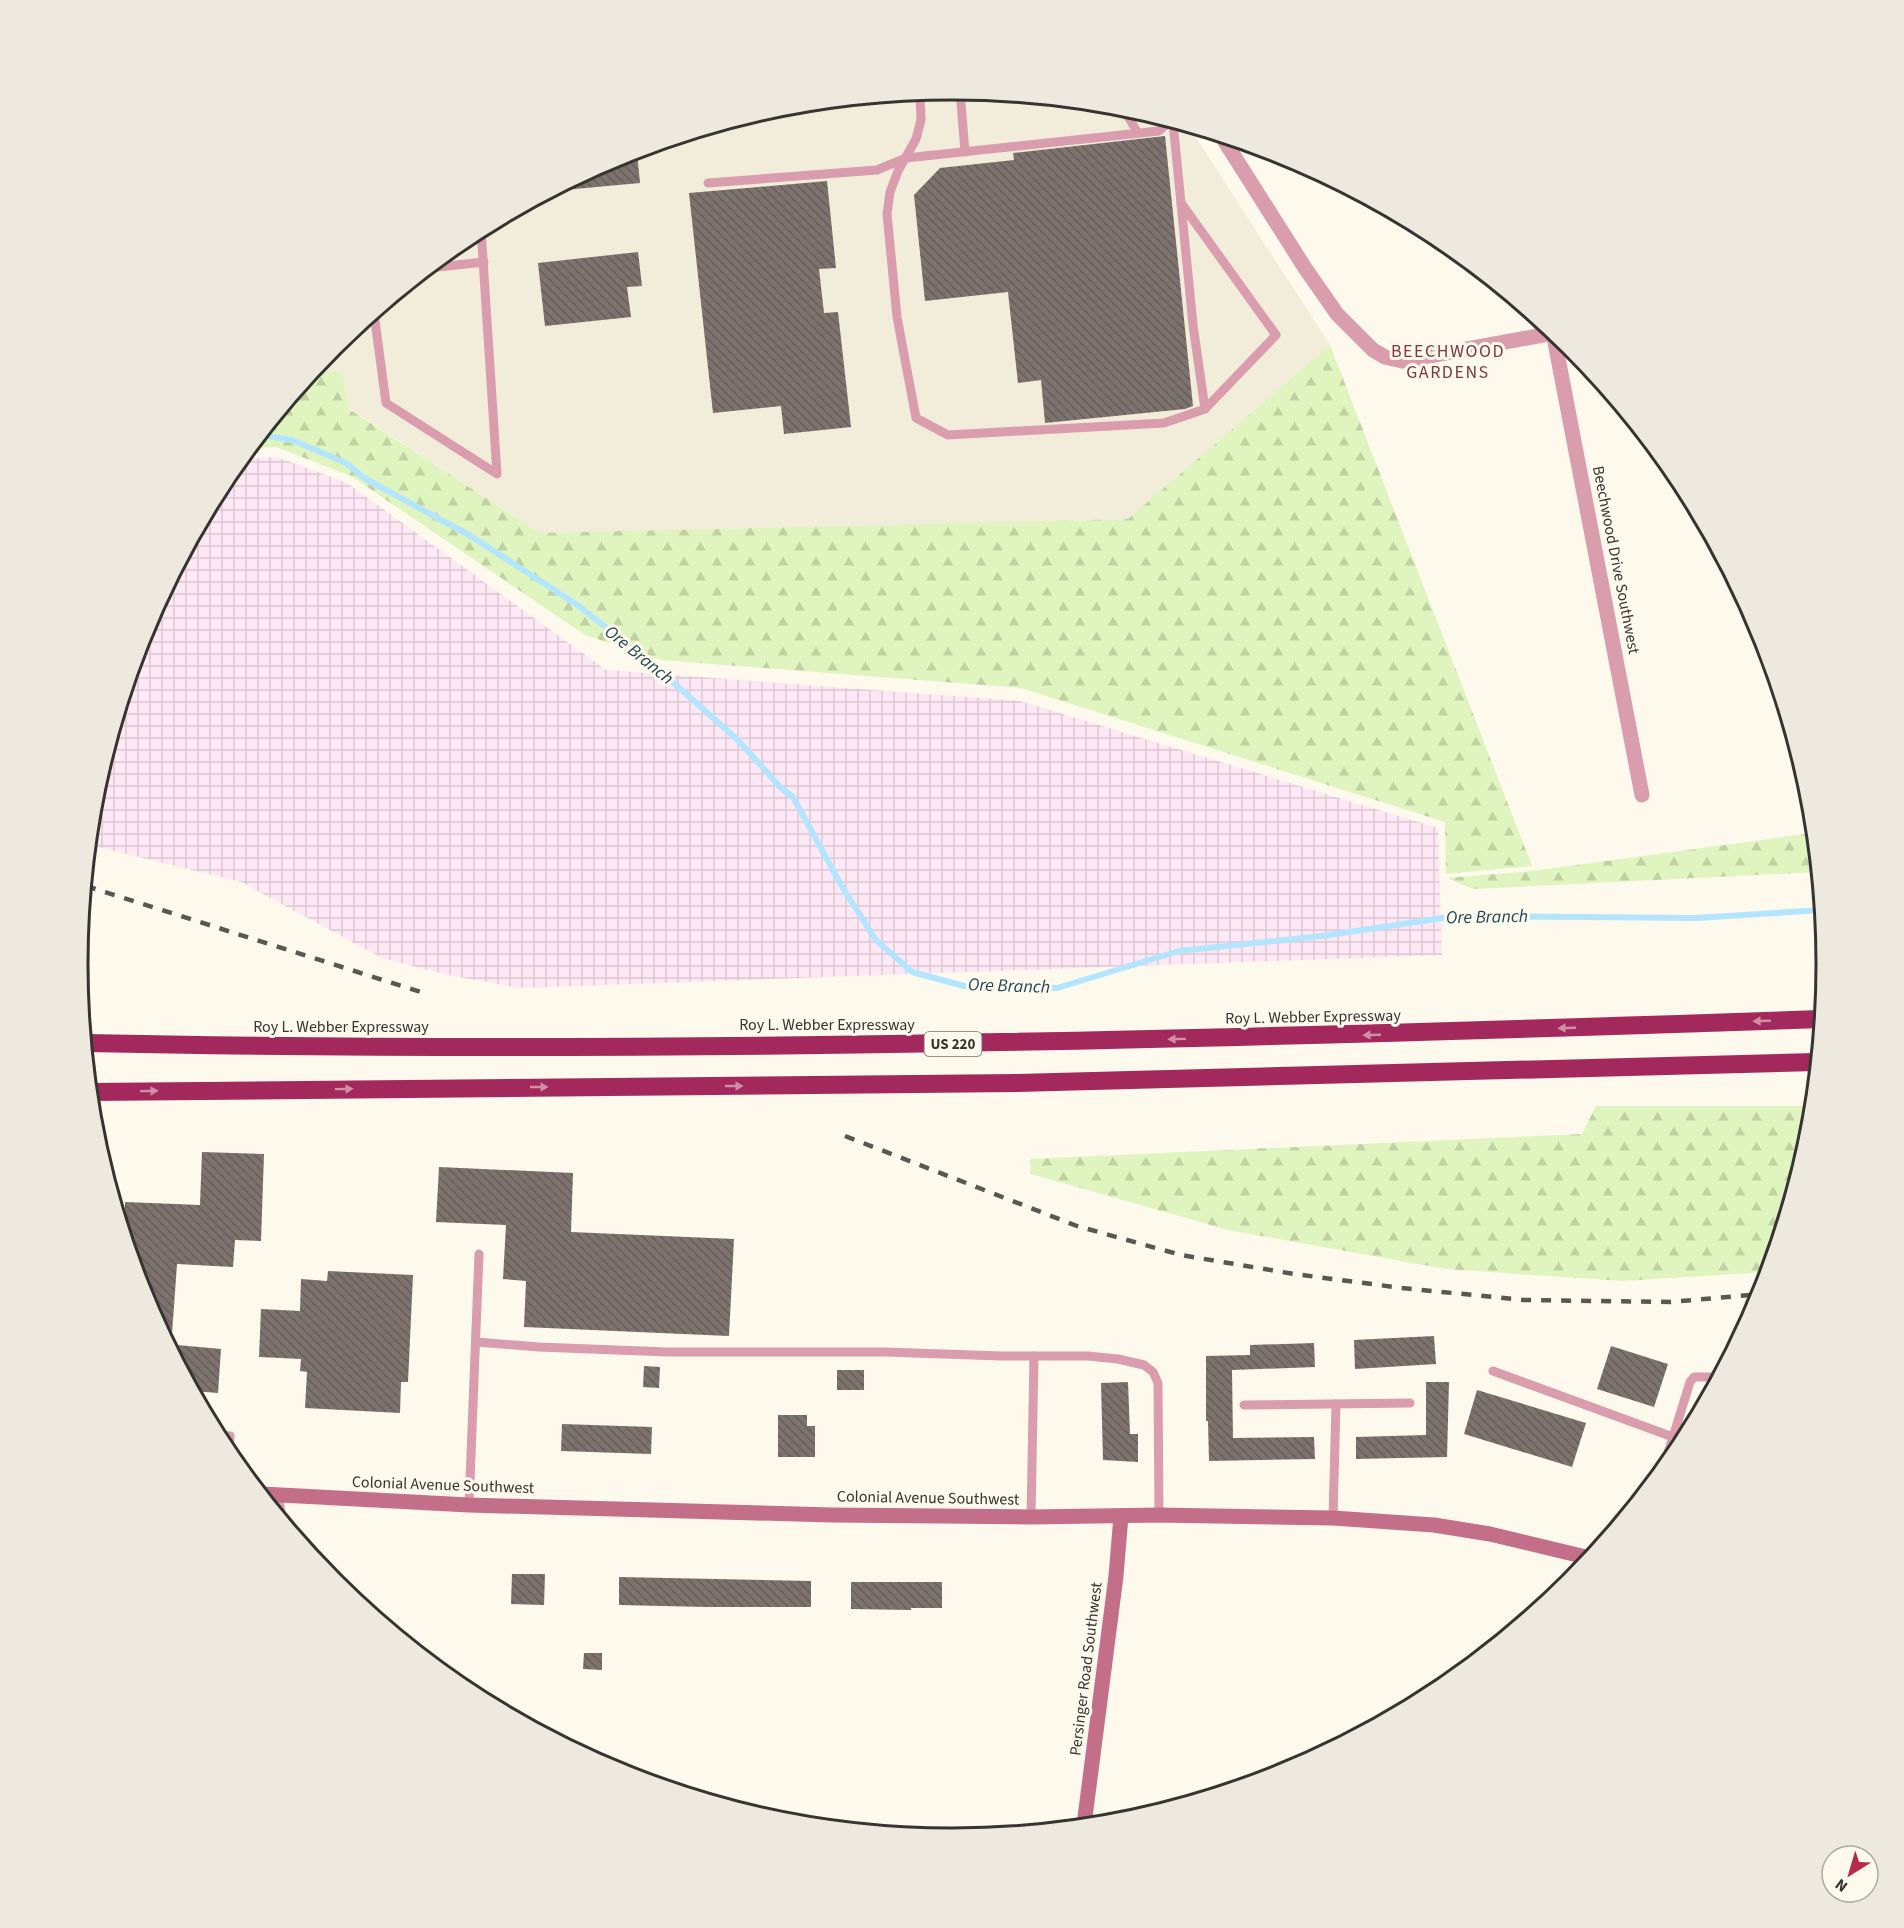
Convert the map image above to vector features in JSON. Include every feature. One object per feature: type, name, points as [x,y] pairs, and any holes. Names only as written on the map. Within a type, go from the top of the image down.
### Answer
[{"type":"highway","name":"Roy L. Webber Expressway","points":[[92,1043],[456,1047],[976,1043],[1382,1035],[1814,1019]]},
{"type":"highway","points":[[98,1092],[1017,1083],[1810,1062]]},
{"type":"main road","name":"Colonial Avenue Southwest","points":[[271,1495],[470,1505],[832,1515],[1031,1517],[1159,1515],[1334,1518],[1434,1524],[1581,1555]]},
{"type":"main road","name":"Persinger Road Southwest","points":[[1085,1817],[1116,1576],[1121,1516]]},
{"type":"street","points":[[1227,145],[1337,314],[1373,350],[1385,357],[1402,361],[1542,334]]},
{"type":"street","name":"Beechwood Drive Southwest","points":[[1556,346],[1642,795]]},
{"type":"lane","points":[[961,100],[965,152]]},
{"type":"lane","points":[[920,101],[921,120],[916,139],[898,171],[890,192],[887,214],[897,317],[916,418],[948,435],[1164,423],[1204,409],[1276,335],[1181,203]]},
{"type":"lane","points":[[1130,119],[1138,133]]},
{"type":"lane","points":[[708,183],[877,170],[906,158],[1159,131],[1164,127]]},
{"type":"lane","points":[[1173,129],[1204,409]]},
{"type":"lane","points":[[375,322],[386,403],[497,474],[482,240]]},
{"type":"lane","points":[[444,266],[484,262]]},
{"type":"lane","points":[[470,1505],[479,1254]]},
{"type":"lane","points":[[476,1342],[668,1352],[861,1352],[1088,1356],[1144,1365],[1153,1372],[1158,1383],[1159,1515]]},
{"type":"lane","points":[[1031,1517],[1034,1356]]},
{"type":"lane","points":[[1493,1371],[1673,1437]]},
{"type":"lane","points":[[1672,1442],[1690,1382],[1694,1377],[1710,1377]]},
{"type":"lane","points":[[1244,1405],[1410,1403]]},
{"type":"lane","points":[[1334,1518],[1335,1404]]},
{"type":"lane","points":[[279,1496],[279,1505]]},
{"type":"shaded area","points":[[952,100],[1008,102],[1065,108],[1120,117],[1195,136],[1330,345],[1129,519],[540,533],[349,408],[317,379],[341,353],[426,279],[472,246],[520,216],[622,166],[674,146],[784,117],[896,102]]},
{"type":"shaded area","points":[[277,457],[347,483],[606,670],[1020,701],[1438,828],[1442,955],[519,988],[448,975],[382,958],[241,882],[97,847],[105,796],[118,741],[134,686],[154,634],[204,532],[252,458]]},
{"type":"green space","points":[[1330,345],[1532,866],[1446,874],[1445,822],[1021,688],[661,660],[585,635],[351,476],[276,447],[260,448],[323,373],[342,371],[349,409],[540,533],[1128,519]]},
{"type":"green space","points":[[1805,834],[1810,872],[1473,889],[1447,878],[1532,871]]},
{"type":"green space","points":[[1596,1106],[1803,1106],[1786,1187],[1758,1273],[1622,1281],[1446,1269],[1228,1230],[1031,1174],[1030,1159],[1582,1134]]},
{"type":"building","points":[[1165,136],[1193,406],[1185,409],[1045,423],[1041,380],[1018,383],[1008,292],[925,301],[914,195],[940,168],[1014,160],[1013,153]]},
{"type":"building","points":[[638,160],[640,183],[572,189]]},
{"type":"building","points":[[827,181],[836,268],[819,269],[824,313],[838,312],[851,427],[784,434],[781,406],[713,413],[689,193]]},
{"type":"building","points":[[638,252],[642,286],[627,287],[631,317],[545,326],[538,263]]},
{"type":"building","points":[[202,1152],[264,1154],[261,1241],[235,1240],[233,1267],[177,1264],[172,1333],[134,1242],[125,1210],[125,1202],[200,1205]]},
{"type":"building","points":[[439,1167],[573,1173],[571,1232],[734,1239],[729,1336],[524,1327],[526,1281],[503,1279],[506,1225],[436,1222]]},
{"type":"building","points":[[328,1271],[413,1275],[408,1382],[401,1382],[400,1413],[305,1408],[307,1372],[300,1371],[301,1359],[259,1357],[261,1309],[300,1311],[301,1279],[327,1281]]},
{"type":"building","points":[[1434,1336],[1436,1364],[1355,1369],[1354,1340]]},
{"type":"building","points":[[1314,1343],[1315,1367],[1232,1370],[1233,1438],[1314,1437],[1315,1459],[1209,1461],[1208,1421],[1206,1421],[1206,1356],[1250,1355],[1250,1345]]},
{"type":"building","points":[[178,1345],[221,1349],[218,1393],[202,1392]]},
{"type":"building","points":[[1611,1346],[1668,1364],[1654,1407],[1597,1389]]},
{"type":"building","points":[[644,1366],[660,1367],[659,1388],[643,1387]]},
{"type":"building","points":[[837,1370],[864,1370],[864,1390],[837,1390]]},
{"type":"building","points":[[1128,1382],[1130,1434],[1138,1434],[1138,1462],[1103,1460],[1101,1383]]},
{"type":"building","points":[[1426,1382],[1449,1382],[1447,1457],[1356,1459],[1356,1437],[1426,1435]]},
{"type":"building","points":[[1477,1390],[1586,1423],[1572,1467],[1464,1434]]},
{"type":"building","points":[[778,1415],[807,1415],[807,1426],[815,1426],[815,1457],[778,1457]]},
{"type":"building","points":[[562,1424],[652,1427],[651,1454],[561,1451]]},
{"type":"building","points":[[512,1574],[545,1574],[544,1605],[511,1604]]},
{"type":"building","points":[[619,1577],[811,1581],[811,1607],[619,1605]]},
{"type":"building","points":[[851,1582],[942,1582],[942,1608],[851,1609]]},
{"type":"building","points":[[584,1653],[602,1653],[602,1670],[583,1669]]},
{"type":"waterway","name":"Ore Branch","points":[[268,436],[292,440],[346,463],[364,478],[469,535],[576,604],[649,661],[738,740],[780,787],[793,797],[841,885],[876,940],[912,972],[964,986],[1057,988],[1179,951],[1322,936],[1456,916],[1697,918],[1814,910]]},
{"type":"railway","points":[[92,888],[424,993]]},
{"type":"railway","points":[[845,1136],[1077,1226],[1181,1255],[1294,1274],[1524,1300],[1671,1302],[1750,1295]]},
{"type":"district","name":"BEECHWOOD GARDENS","points":[[1448,361]]}]
